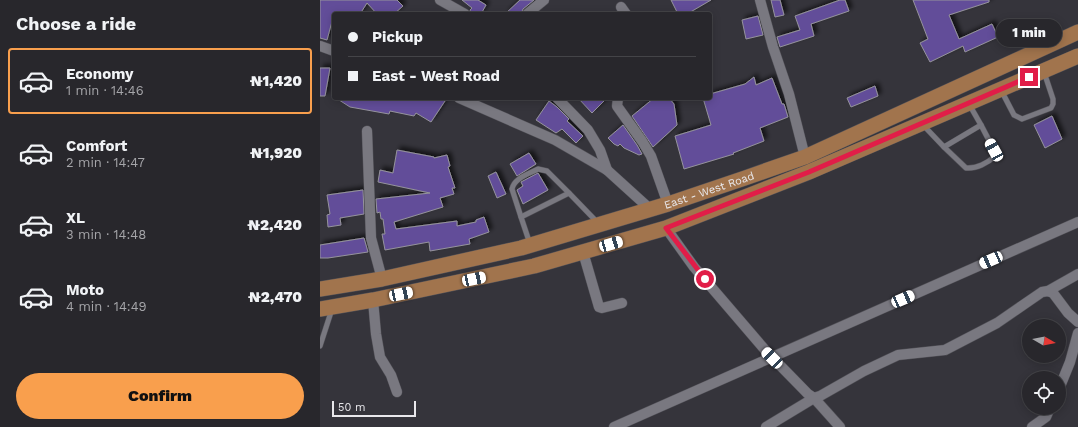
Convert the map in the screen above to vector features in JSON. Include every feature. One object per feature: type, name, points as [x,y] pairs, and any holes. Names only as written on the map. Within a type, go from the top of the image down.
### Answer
[{"type":"main road","name":"East - West Road","points":[[320,289],[382,280],[530,245],[668,204],[804,157],[1078,32]]},
{"type":"main road","name":"East - West Road","points":[[326,308],[373,300],[534,266],[666,228],[809,172],[1078,56]]},
{"type":"street","points":[[440,0],[461,12]]},
{"type":"street","points":[[529,12],[544,0]]},
{"type":"street","points":[[760,0],[773,47],[789,94],[804,157]]},
{"type":"street","points":[[320,46],[332,50]]},
{"type":"street","points":[[464,100],[555,140],[607,170],[650,209]]},
{"type":"street","points":[[559,100],[588,130],[600,150],[607,170]]},
{"type":"street","points":[[618,100],[617,106],[651,156],[668,204]]},
{"type":"street","points":[[367,131],[371,238],[382,280]]},
{"type":"street","points":[[614,427],[1078,222]]},
{"type":"street","points":[[666,228],[694,267],[772,358],[808,394],[814,398],[840,427]]},
{"type":"street","points":[[583,252],[599,307],[602,308],[622,303]]},
{"type":"street","points":[[766,427],[814,398],[864,371],[898,355],[945,350],[997,323],[1042,292],[1048,291],[1078,274]]},
{"type":"street","points":[[1048,291],[1053,293],[1068,313],[1078,322]]},
{"type":"street","points":[[373,300],[380,357],[392,375],[397,392]]},
{"type":"street","points":[[1066,372],[1078,333]]},
{"type":"street","points":[[1032,427],[1047,415]]},
{"type":"lane","points":[[1000,89],[1014,115],[1018,118],[1022,119],[1050,108],[1053,104],[1053,99],[1043,71]]},
{"type":"lane","points":[[921,124],[966,168],[972,168],[990,161],[995,156],[994,150],[969,103]]},
{"type":"lane","points":[[944,147],[981,125]]},
{"type":"lane","points":[[530,245],[512,189],[513,184],[516,181],[538,168],[547,171],[599,224]]},
{"type":"lane","points":[[521,217],[569,193]]},
{"type":"lane","points":[[320,346],[326,308]]},
{"type":"building","points":[[320,0],[397,0],[403,6],[396,12],[375,12],[367,3],[361,12],[332,12],[332,21],[327,40],[320,38]]},
{"type":"building","points":[[462,0],[478,0],[486,5],[482,12],[470,12],[472,8]]},
{"type":"building","points":[[520,0],[534,0],[523,9],[522,12],[507,12]]},
{"type":"building","points":[[671,0],[711,0],[690,12],[677,12]]},
{"type":"building","points":[[771,0],[780,0],[784,15],[775,17]]},
{"type":"building","points":[[840,0],[845,0],[849,11],[811,24],[814,36],[780,47],[777,37],[800,30],[795,16]]},
{"type":"building","points":[[913,0],[989,0],[989,2],[949,15],[959,39],[992,24],[998,37],[965,52],[963,46],[930,62],[920,43],[928,39]]},
{"type":"building","points":[[758,16],[763,35],[746,39],[742,20]]},
{"type":"building","points":[[320,68],[330,68],[325,96],[320,96]]},
{"type":"building","points":[[754,77],[756,85],[772,78],[782,104],[784,104],[788,117],[760,128],[764,141],[733,153],[734,154],[684,169],[675,136],[711,125],[704,100],[712,100],[712,93],[745,84]]},
{"type":"building","points":[[875,86],[878,96],[851,107],[847,98]]},
{"type":"building","points":[[339,100],[446,100],[431,122],[416,113],[414,116],[390,111],[389,114],[350,107]]},
{"type":"building","points":[[580,100],[605,100],[592,113]]},
{"type":"building","points":[[652,100],[671,100],[674,104],[677,125],[653,147],[632,116]]},
{"type":"building","points":[[549,101],[569,119],[567,121],[583,136],[576,143],[562,129],[556,133],[536,120]]},
{"type":"building","points":[[1052,116],[1062,139],[1045,148],[1034,125]]},
{"type":"building","points":[[623,125],[642,154],[639,155],[624,148],[620,144],[618,146],[608,138]]},
{"type":"building","points":[[397,150],[434,158],[447,155],[450,166],[448,167],[455,188],[452,188],[454,194],[440,198],[443,207],[394,222],[396,229],[457,221],[457,226],[476,222],[476,220],[484,217],[489,232],[469,239],[470,244],[430,251],[429,242],[385,250],[382,234],[385,234],[383,219],[381,219],[380,212],[377,213],[376,199],[430,193],[378,182],[380,170],[393,173]]},
{"type":"building","points":[[529,153],[536,164],[517,176],[510,164]]},
{"type":"building","points":[[496,172],[506,194],[497,198],[488,176]]},
{"type":"building","points":[[538,173],[548,190],[523,204],[517,190],[523,186],[521,182]]},
{"type":"building","points":[[363,190],[364,214],[340,218],[341,225],[328,227],[327,215],[330,214],[327,195]]},
{"type":"building","points":[[364,238],[368,252],[320,258],[320,245]]},
{"type":"route","points":[[705,279],[694,267],[666,228],[809,172],[1029,77]]}]
